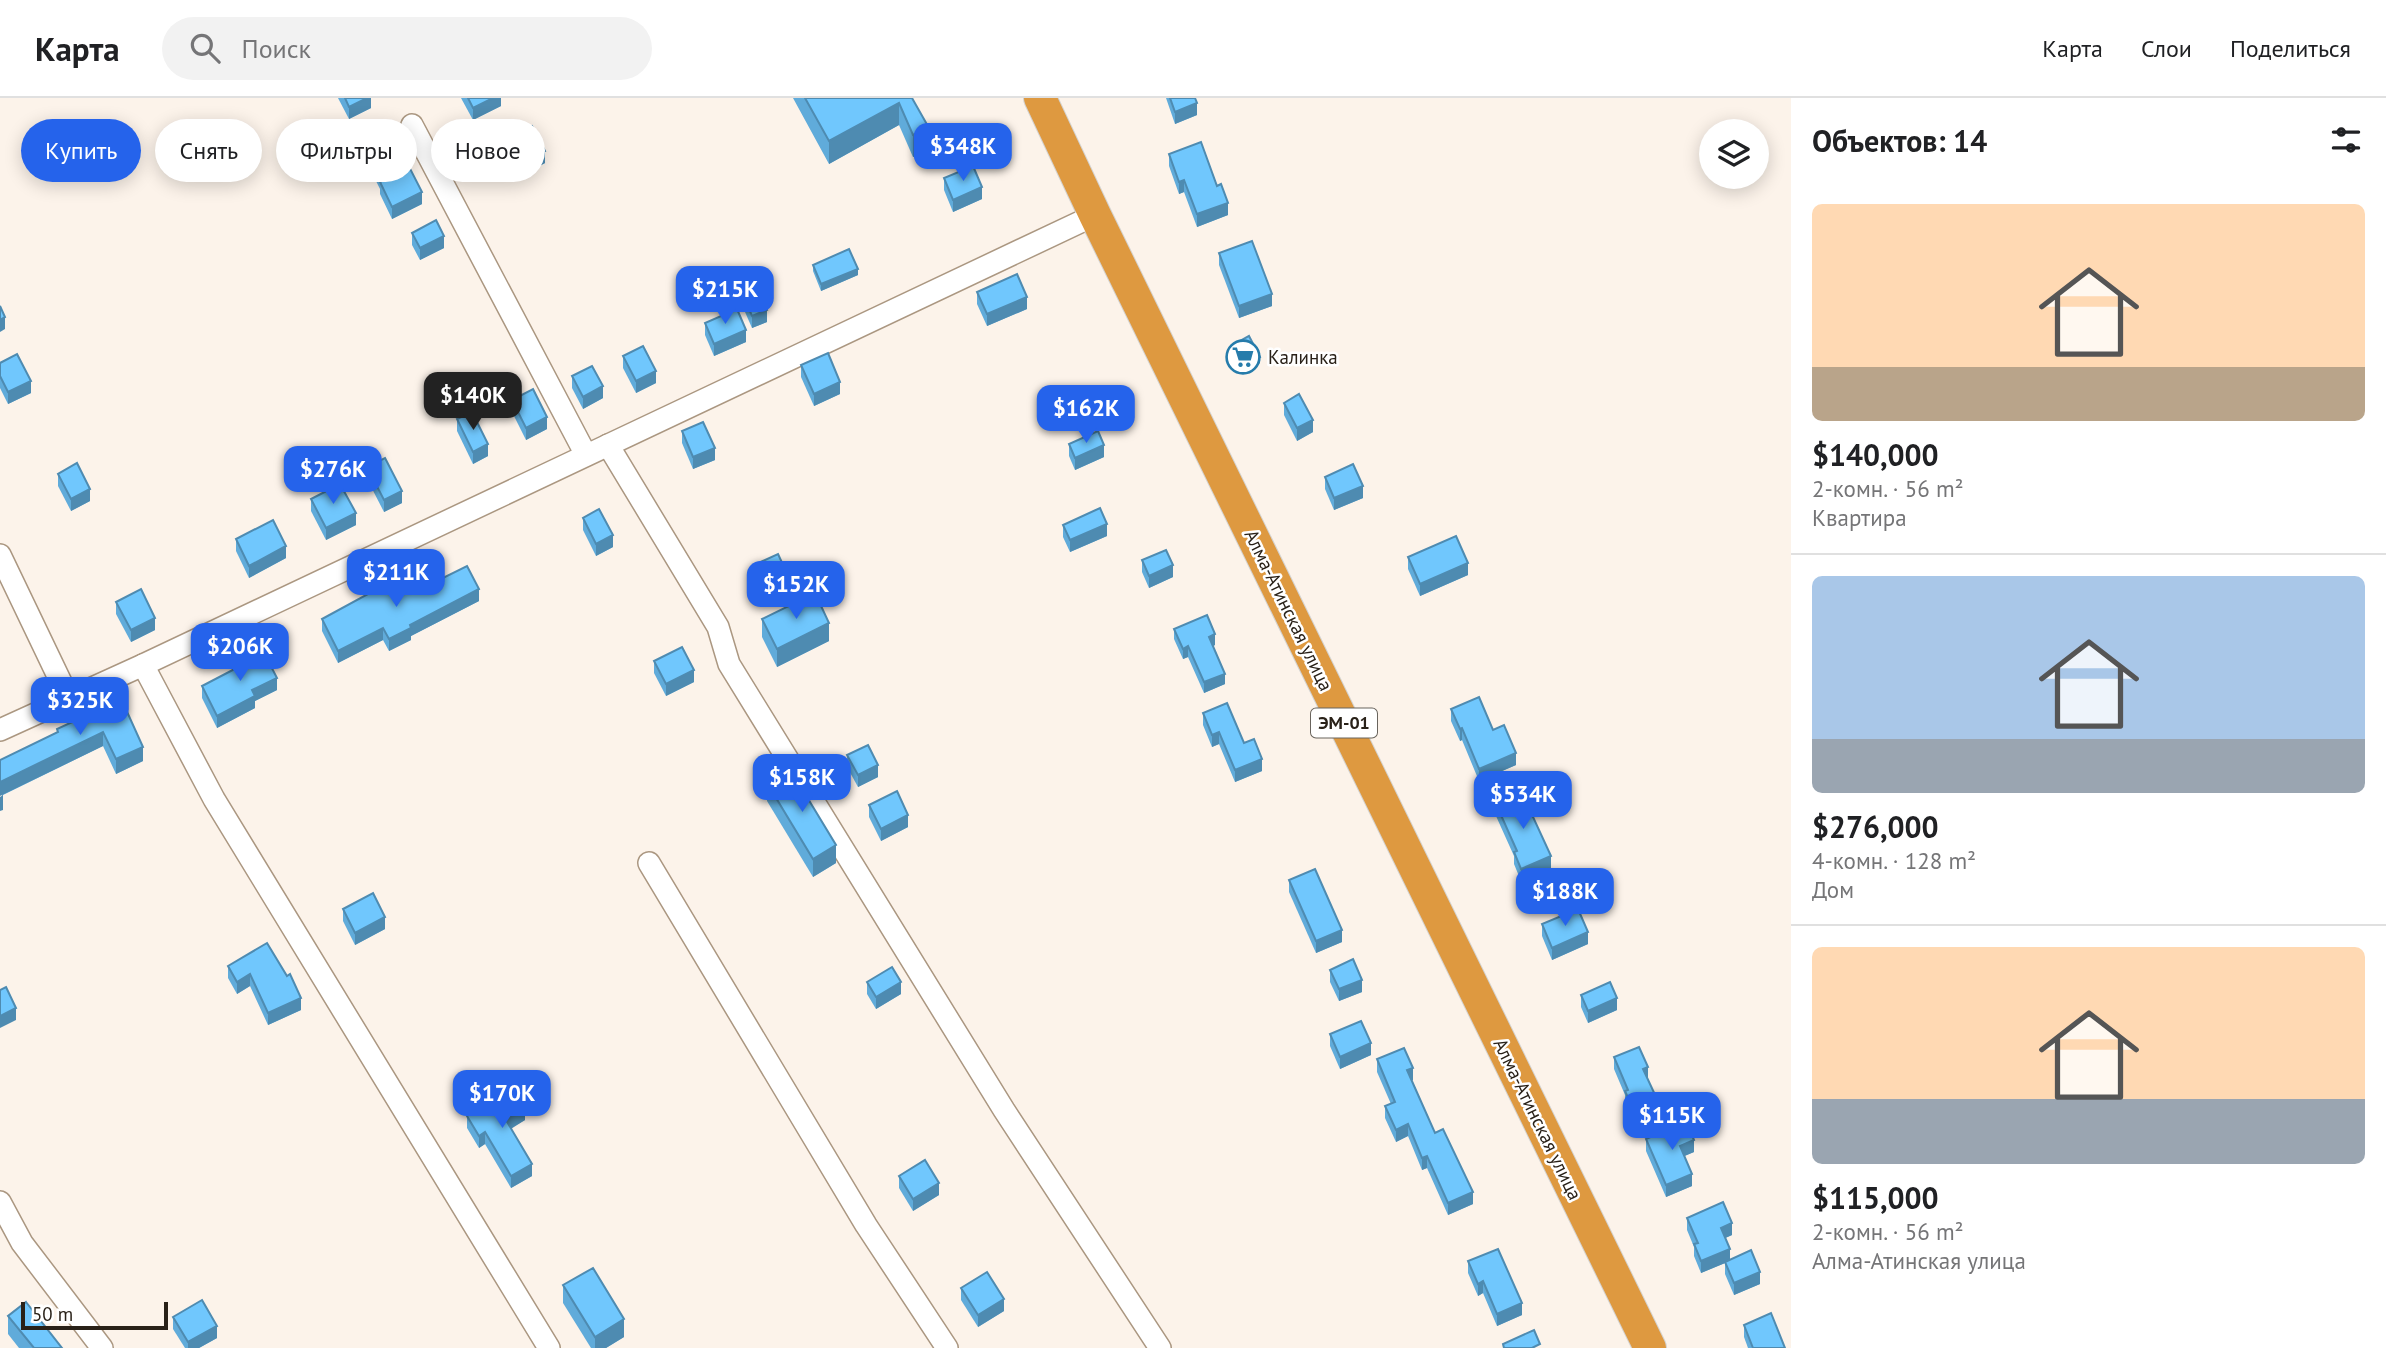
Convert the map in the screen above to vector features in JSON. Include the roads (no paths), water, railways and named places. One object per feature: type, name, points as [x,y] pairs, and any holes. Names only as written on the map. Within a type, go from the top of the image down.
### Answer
[{"type":"highway","name":"Алма-Атинская улица","points":[[1040,98],[1650,1348]]},
{"type":"street","points":[[417,135],[586,456]]},
{"type":"street","points":[[0,730],[1095,215]]},
{"type":"street","points":[[608,444],[718,626],[729,664],[1004,1110],[1160,1348]]},
{"type":"street","points":[[0,555],[69,699]]},
{"type":"street","points":[[143,665],[214,799],[549,1348]]},
{"type":"street","points":[[649,863],[866,1225],[947,1348]]},
{"type":"street","points":[[0,1202],[22,1243],[102,1348]]},
{"type":"place","name":"Калинка","points":[[1243,357]]}]
